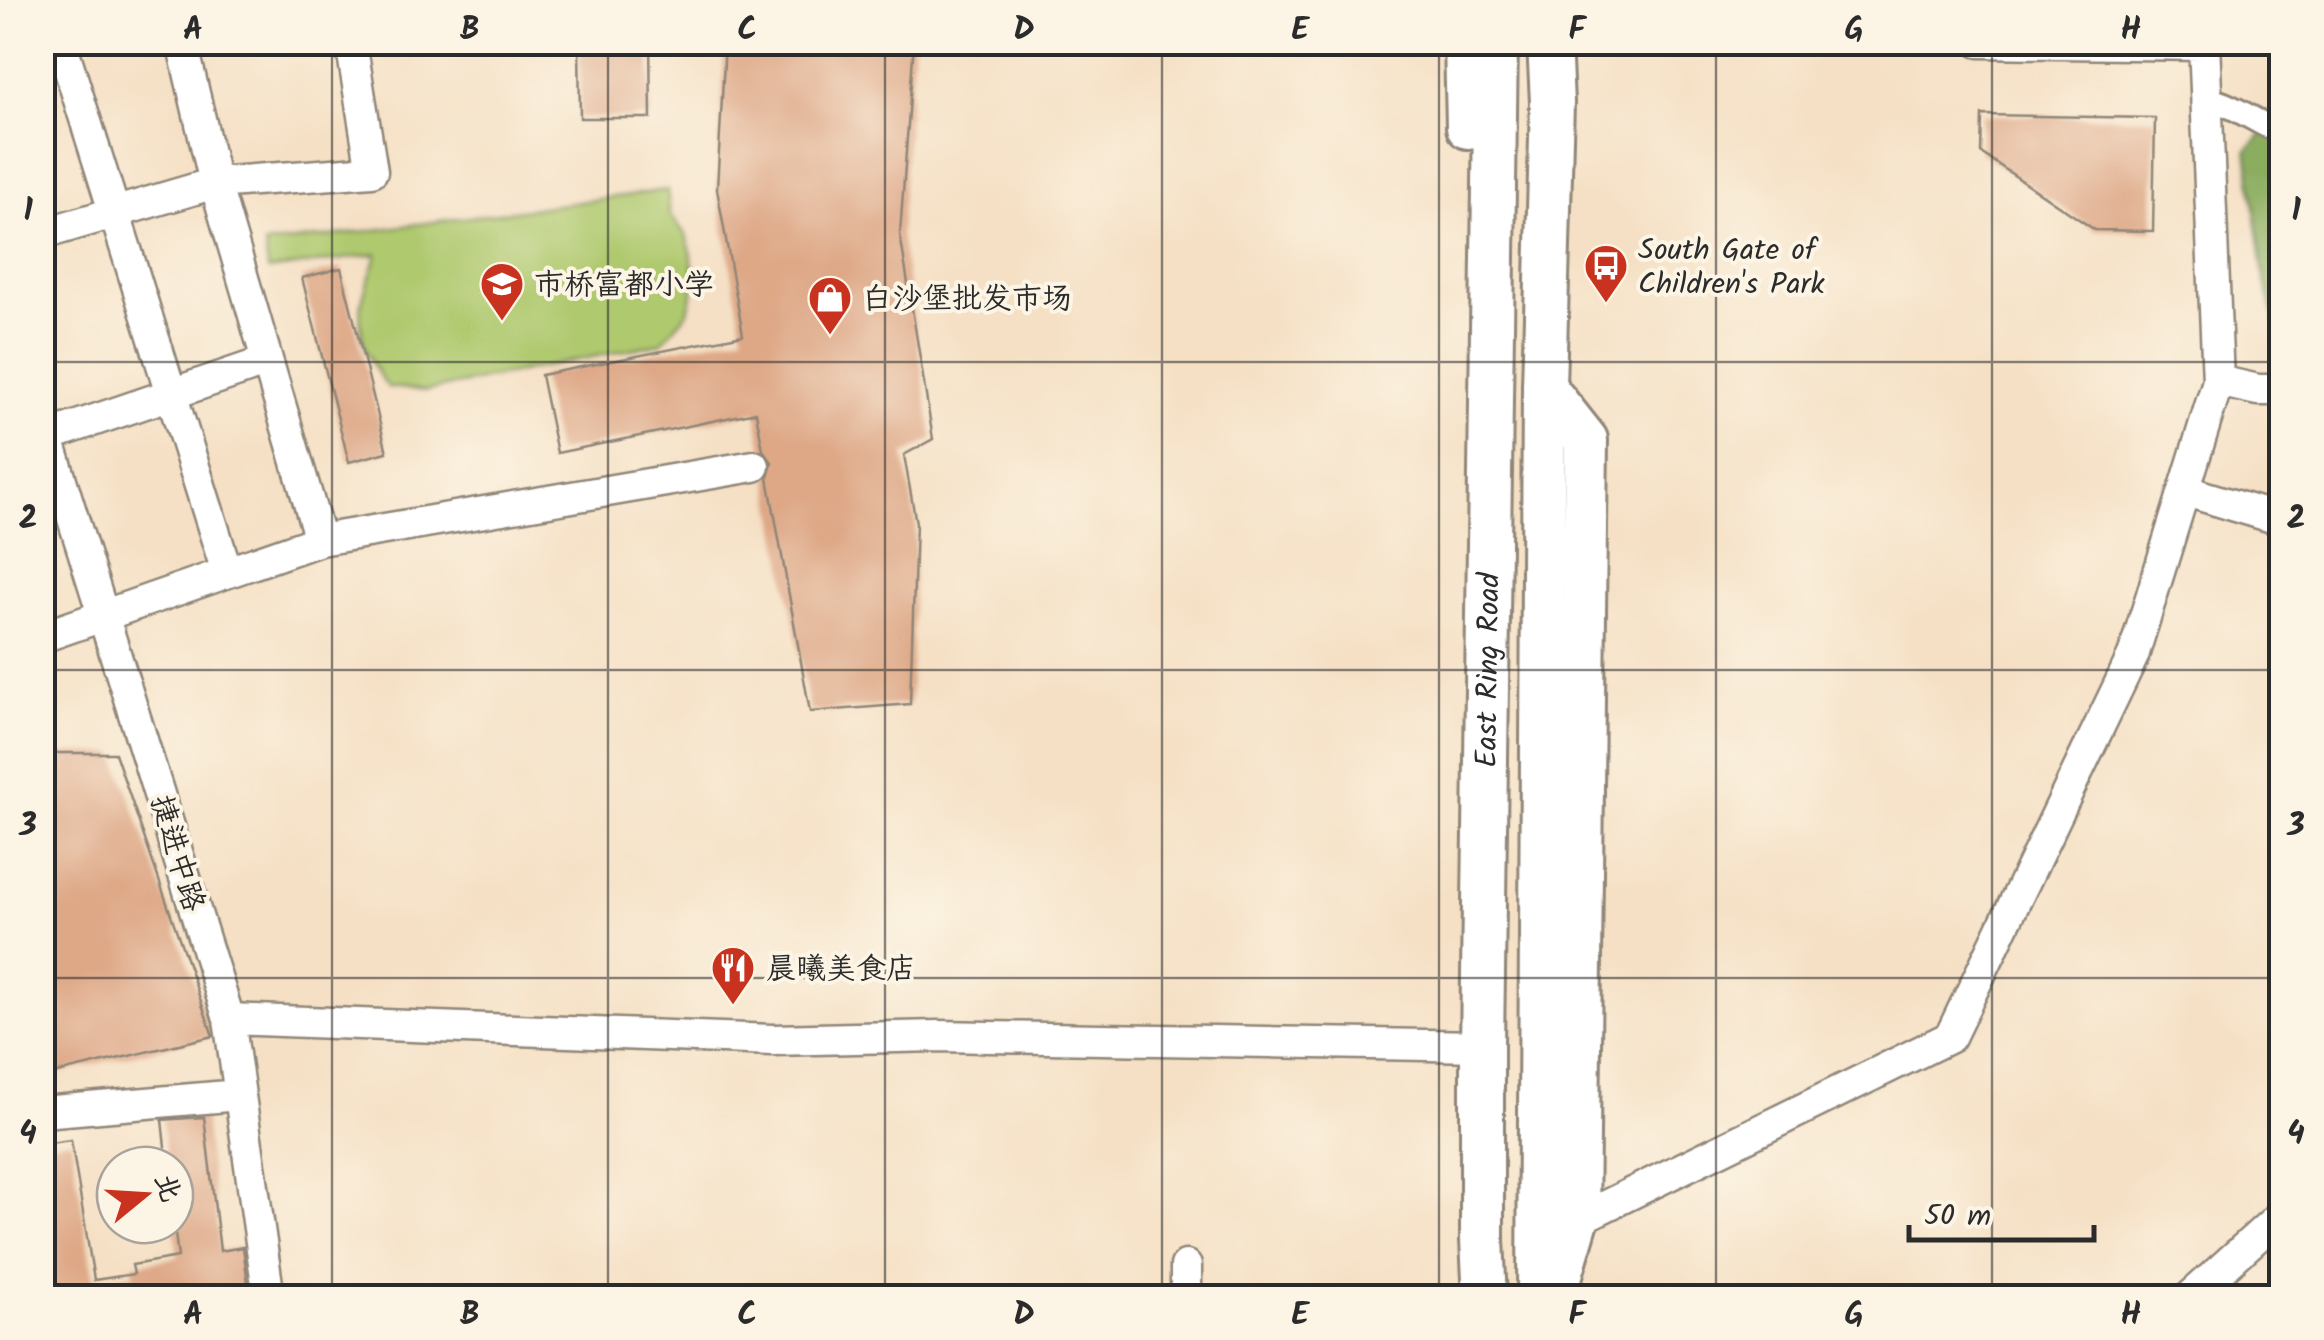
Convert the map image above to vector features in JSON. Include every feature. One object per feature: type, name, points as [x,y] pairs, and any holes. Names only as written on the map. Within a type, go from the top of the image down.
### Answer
[{"type":"main road","points":[[1466,42],[1470,1046],[1462,1079],[1483,1140],[1482,1298]]},
{"type":"main road","points":[[1468,106],[1494,42]]},
{"type":"main road","name":"East Ring Road","points":[[1470,1046],[1494,186],[1494,42]]},
{"type":"main road","name":"East Ring Road","points":[[1539,1298],[1550,42]]},
{"type":"main road","points":[[1494,186],[1550,192]]},
{"type":"main road","points":[[1544,387],[1586,440],[1577,1220],[1554,1298]]},
{"type":"street","points":[[61,42],[227,572]]},
{"type":"street","points":[[182,42],[214,183],[320,540]]},
{"type":"street","points":[[42,234],[214,183],[372,171],[351,42]]},
{"type":"street","points":[[1577,1220],[1950,1038],[2133,656],[2218,381],[2204,44],[1979,42]]},
{"type":"street","points":[[2208,99],[2230,104],[2282,133]]},
{"type":"street","points":[[45,427],[265,362]]},
{"type":"street","points":[[2218,381],[2258,390],[2282,390]]},
{"type":"street","name":"捷进中路","points":[[45,427],[229,1019],[268,1298]]},
{"type":"street","points":[[42,637],[320,540],[754,466]]},
{"type":"street","points":[[2186,491],[2282,520]]},
{"type":"street","points":[[229,1019],[773,1040],[938,1036],[1470,1046]]},
{"type":"street","points":[[42,1112],[240,1095]]},
{"type":"street","points":[[2190,1298],[2282,1214]]},
{"type":"street","points":[[1186,1266],[1186,1298]]},
{"type":"green space","points":[[2281,115],[2281,343],[2264,278],[2247,150]]},
{"type":"green space","points":[[667,190],[670,214],[686,235],[691,251],[695,283],[688,312],[661,343],[426,391],[388,387],[367,350],[361,329],[361,307],[377,254],[268,270],[265,245]]},
{"type":"building","points":[[579,42],[650,42],[651,118],[580,118]]},
{"type":"building","name":"白沙堡批发市场","points":[[725,42],[914,42],[900,234],[933,439],[904,455],[916,523],[910,704],[810,712],[768,478],[772,462],[763,450],[756,412],[557,453],[541,375],[743,335],[717,189]]},
{"type":"building","points":[[1982,115],[2155,118],[2153,231],[2095,230],[1981,153]]},
{"type":"building","points":[[341,268],[387,452],[349,462],[302,278]]},
{"type":"building","points":[[51,753],[115,753],[213,1036],[45,1076]]},
{"type":"building","points":[[204,1117],[220,1251],[243,1247],[250,1298],[42,1298],[42,1144],[71,1140],[94,1280],[134,1274],[132,1265],[178,1257],[176,1245],[195,1245],[195,1145],[165,1145],[162,1120]]},
{"type":"place","name":"South Gate of Children's Park","points":[[1606,304]]},
{"type":"place","name":"市桥富都小学","points":[[502,322]]},
{"type":"place","name":"白沙堡批发市场","points":[[830,336]]},
{"type":"place","name":"晨曦美食店","points":[[733,1006]]}]
